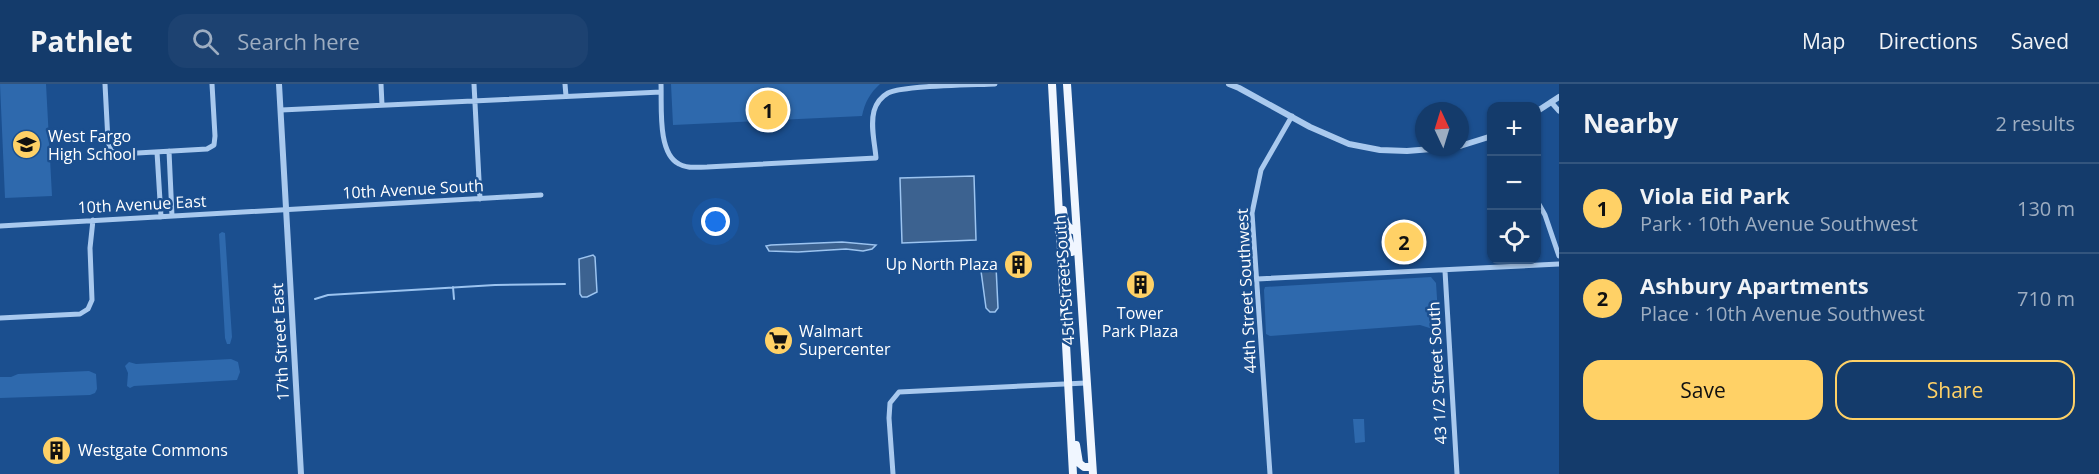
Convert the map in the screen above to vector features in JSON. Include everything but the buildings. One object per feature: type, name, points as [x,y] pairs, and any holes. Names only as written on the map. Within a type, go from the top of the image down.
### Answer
[{"type":"main road","name":"45th Street South","points":[[1052,84],[1072,471]]},
{"type":"main road","name":"45th Street South","points":[[1067,84],[1092,471]]},
{"type":"main road","points":[[1055,152],[1061,181],[1063,217],[1069,229],[1076,231]]},
{"type":"main road","points":[[1059,231],[1067,234],[1070,239],[1075,294],[1082,311]]},
{"type":"main road","points":[[1070,419],[1074,427],[1079,463],[1092,471]]},
{"type":"main road","points":[[1072,471],[1080,471],[1082,474]]},
{"type":"street","points":[[105,84],[108,141],[111,151],[120,154],[207,149],[214,145],[212,84]]},
{"type":"street","name":"17th Street East","points":[[279,84],[301,474]]},
{"type":"street","points":[[381,84],[382,105]]},
{"type":"street","points":[[474,84],[480,199]]},
{"type":"street","points":[[566,84],[566,96]]},
{"type":"street","points":[[661,84],[665,146],[672,160],[688,167],[876,158],[874,110],[886,94],[912,86],[996,84]]},
{"type":"street","points":[[1229,84],[1310,127],[1349,144],[1380,150],[1415,150]]},
{"type":"street","points":[[281,110],[661,92]]},
{"type":"street","points":[[1541,109],[1559,97]]},
{"type":"street","points":[[1551,102],[1559,111]]},
{"type":"street","name":"44th Street Southwest","points":[[1270,474],[1252,213],[1261,170],[1292,116]]},
{"type":"street","points":[[1469,143],[1487,137]]},
{"type":"street","points":[[157,152],[161,217]]},
{"type":"street","points":[[169,152],[172,216]]},
{"type":"street","name":"10th Avenue South","points":[[286,209],[541,195]]},
{"type":"street","points":[[1541,208],[1559,256]]},
{"type":"street","name":"10th Avenue East","points":[[0,226],[286,209]]},
{"type":"street","points":[[0,318],[80,314],[86,311],[92,300],[90,248],[93,220]]},
{"type":"street","points":[[1257,279],[1559,264]]},
{"type":"street","name":"43 1/2 Street South","points":[[1445,271],[1456,474]]},
{"type":"street","points":[[893,474],[890,403],[899,392],[1086,383]]},
{"type":"shaded area","name":"West Fargo High School","points":[[0,84],[46,84],[52,196],[5,198]]},
{"type":"shaded area","points":[[671,84],[880,84],[868,98],[862,116],[673,125]]},
{"type":"shaded area","points":[[974,176],[976,240],[902,243],[900,178]]},
{"type":"shaded area","points":[[225,233],[232,337],[230,344],[227,344],[225,338],[219,234]]},
{"type":"shaded area","points":[[842,242],[876,245],[872,249],[863,251],[846,249],[798,252],[769,251],[766,246],[771,245]]},
{"type":"shaded area","points":[[593,255],[597,292],[582,297],[579,259]]},
{"type":"shaded area","points":[[990,261],[996,266],[998,308],[995,312],[990,312],[986,308],[981,271],[975,262]]},
{"type":"shaded area","points":[[1431,277],[1436,283],[1439,329],[1420,325],[1270,336],[1266,334],[1265,287]]},
{"type":"shaded area","points":[[231,359],[238,362],[240,372],[237,380],[130,388],[127,386],[128,373],[125,366],[129,362],[136,364]]},
{"type":"shaded area","points":[[89,371],[96,374],[97,389],[90,395],[0,398],[0,377]]},
{"type":"shaded area","points":[[1353,419],[1364,419],[1365,442],[1355,443]]},
{"type":"waterway","points":[[315,299],[328,295],[495,285],[565,284]]},
{"type":"waterway","points":[[453,287],[454,299]]},
{"type":"place","name":"Viola Eid Park","points":[[768,110]]},
{"type":"place","name":"West Fargo High School","points":[[27,145]]},
{"type":"place","name":"Ashbury Apartments","points":[[1404,242]]},
{"type":"place","name":"Up North Plaza","points":[[1019,264]]},
{"type":"place","name":"Tower Park Plaza","points":[[1140,285]]},
{"type":"place","name":"Walmart Supercenter","points":[[778,340]]},
{"type":"place","name":"Westgate Commons","points":[[57,450]]}]
